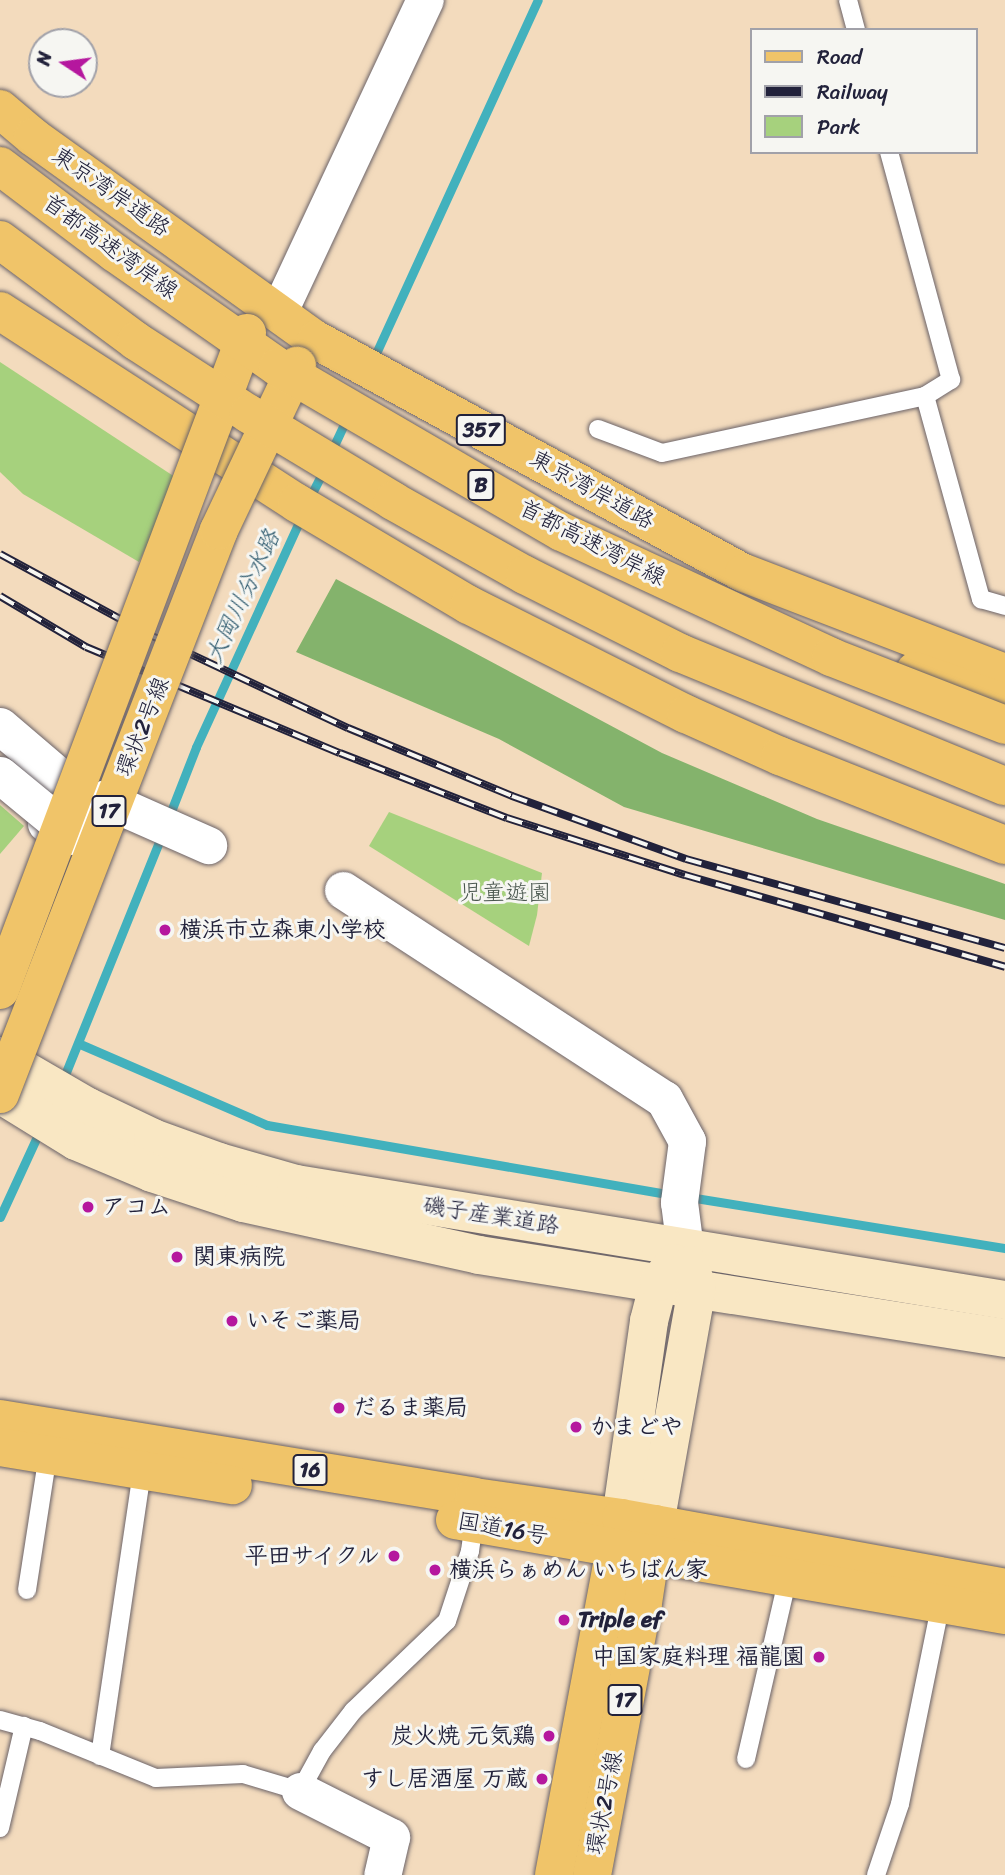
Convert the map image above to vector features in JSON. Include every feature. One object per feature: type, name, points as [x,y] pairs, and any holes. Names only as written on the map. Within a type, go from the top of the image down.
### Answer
[{"type":"main road","name":"東京湾岸道路","points":[[0,109],[33,136],[328,346],[744,573],[1005,673]]},
{"type":"main road","points":[[0,136],[164,278]]},
{"type":"main road","points":[[0,158],[164,278],[297,366],[559,519],[719,598],[1005,703]]},
{"type":"main road","name":"首都高速湾岸線","points":[[0,166],[115,253],[278,367],[562,532],[831,656],[1005,725]]},
{"type":"main road","points":[[0,227],[137,333]]},
{"type":"main road","points":[[0,241],[274,421],[530,569],[683,646],[1005,788]]},
{"type":"main road","points":[[0,241],[136,341],[238,407],[393,501],[525,575],[680,653],[1005,788]]},
{"type":"main road","points":[[0,311],[297,503],[469,605],[686,713],[780,756],[1005,845]]},
{"type":"main road","name":"環状2号線","points":[[0,990],[247,333]]},
{"type":"main road","name":"環状2号線","points":[[0,1094],[219,530],[274,421],[297,366]]},
{"type":"main road","name":"国道16号","points":[[0,1419],[460,1495],[635,1536],[788,1577],[1005,1615]]},
{"type":"main road","name":"国道16号","points":[[0,1447],[474,1523],[635,1536],[1005,1588]]},
{"type":"main road","name":"環状2号線","points":[[554,1875],[635,1536]]},
{"type":"main road","name":"環状2号線","points":[[592,1875],[643,1603],[635,1536]]},
{"type":"street","points":[[279,311],[425,0]]},
{"type":"street","points":[[0,726],[62,779],[0,947]]},
{"type":"street","points":[[0,775],[74,836],[104,799],[208,845]]},
{"type":"street","points":[[343,890],[664,1099],[687,1141],[680,1190],[685,1249],[697,1289],[635,1536]]},
{"type":"street","name":"磯子産業道路","points":[[0,1056],[82,1124],[152,1173],[243,1203],[479,1255],[1005,1338]]},
{"type":"street","name":"磯子産業道路","points":[[0,1094],[82,1124],[166,1143],[296,1184],[1005,1300]]},
{"type":"street","points":[[635,1536],[649,1321],[659,1282],[685,1249]]},
{"type":"street","points":[[300,1791],[391,1837],[383,1875]]},
{"type":"lane","points":[[848,0],[855,28]]},
{"type":"lane","points":[[598,429],[662,453],[925,396],[951,380],[890,154]]},
{"type":"lane","points":[[925,396],[981,599],[1005,606]]},
{"type":"lane","points":[[27,1590],[48,1455]]},
{"type":"lane","points":[[100,1756],[142,1470]]},
{"type":"lane","points":[[0,1720],[24,1726],[156,1778],[243,1774],[300,1791],[322,1751],[353,1711],[447,1621],[470,1551],[474,1523]]},
{"type":"lane","points":[[746,1759],[788,1577]]},
{"type":"lane","points":[[876,1875],[900,1804],[942,1603]]},
{"type":"lane","points":[[0,1828],[24,1726]]},
{"type":"green space","points":[[0,362],[178,479],[139,562],[23,494],[0,472]]},
{"type":"green space","points":[[336,579],[662,753],[817,819],[1005,884],[1005,920],[624,807],[499,739],[296,652]]},
{"type":"green space","points":[[0,805],[24,826],[0,854]]},
{"type":"green space","name":"児童遊園","points":[[389,812],[542,873],[537,915],[529,946],[369,846]]},
{"type":"waterway","name":"大岡川分水路","points":[[372,362],[538,0]]},
{"type":"waterway","name":"大岡川分水路","points":[[331,452],[347,417]]},
{"type":"waterway","name":"大岡川分水路","points":[[309,499],[323,471]]},
{"type":"waterway","name":"大岡川分水路","points":[[168,819],[196,747],[302,515]]},
{"type":"waterway","name":"大岡川分水路","points":[[62,1082],[163,832]]},
{"type":"waterway","points":[[80,1044],[267,1125],[671,1195]]},
{"type":"waterway","name":"大岡川分水路","points":[[0,1217],[40,1130]]},
{"type":"waterway","points":[[689,1197],[1005,1248]]},
{"type":"railway","points":[[0,554],[148,634],[348,728],[512,796],[686,859],[1005,948]]},
{"type":"railway","points":[[0,596],[86,647],[340,753],[507,818],[685,875],[1005,967]]},
{"type":"place","name":"横浜市立森東小学校","points":[[165,930]]},
{"type":"place","name":"アコム","points":[[88,1207]]},
{"type":"place","name":"関東病院","points":[[177,1257]]},
{"type":"place","name":"いそご薬局","points":[[232,1321]]},
{"type":"place","name":"だるま薬局","points":[[339,1408]]},
{"type":"place","name":"かまどや","points":[[576,1427]]},
{"type":"place","name":"平田サイクル","points":[[394,1556]]},
{"type":"place","name":"横浜らぁめん いちばん家","points":[[435,1570]]},
{"type":"place","name":"Triple ef","points":[[564,1620]]},
{"type":"place","name":"中国家庭料理 福龍園","points":[[819,1657]]},
{"type":"place","name":"炭火焼 元気鶏","points":[[549,1736]]},
{"type":"place","name":"すし居酒屋 万蔵","points":[[542,1779]]}]
